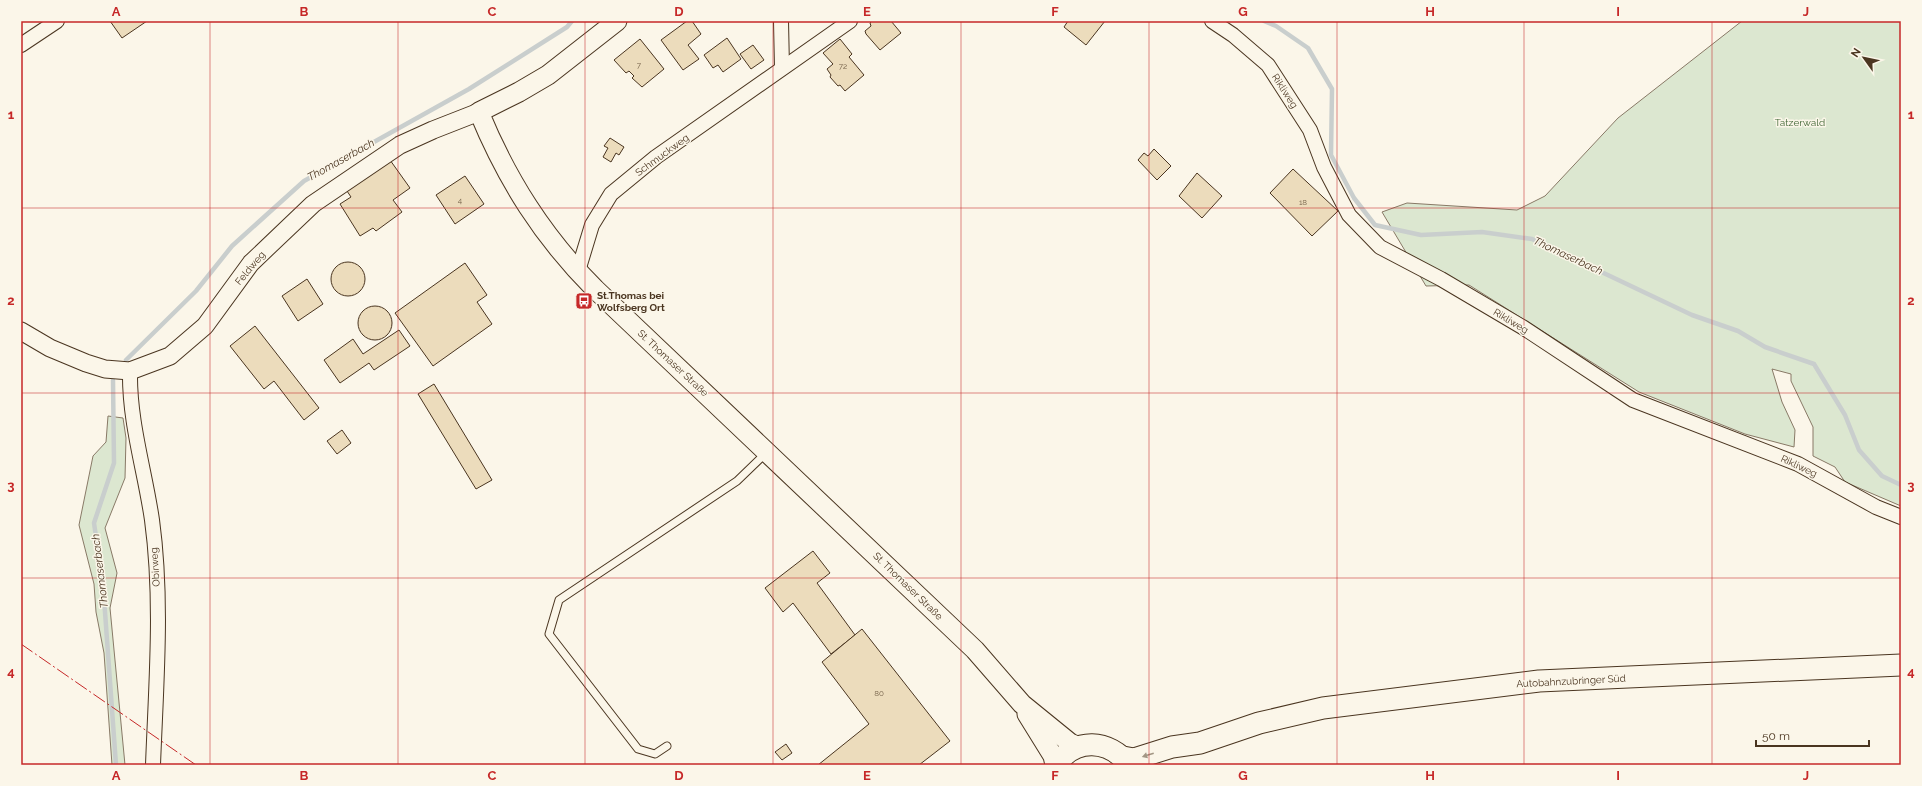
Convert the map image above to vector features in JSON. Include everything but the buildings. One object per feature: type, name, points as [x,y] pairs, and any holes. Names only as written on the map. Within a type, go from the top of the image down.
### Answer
[{"type":"main road","points":[[479,112],[519,92],[548,75],[617,21]]},
{"type":"main road","name":"St. Thomaser Straße","points":[[479,112],[493,146],[530,210],[551,241],[578,271],[975,650],[1022,704],[1070,743],[1079,747]]},
{"type":"main road","name":"Autobahnzubringer Süd","points":[[1126,761],[1172,748],[1200,743],[1259,723],[1323,708],[1539,681],[1901,665]]},
{"type":"main road","name":"St. Thomaser Straße","points":[[1022,704],[1053,756],[1056,765]]},
{"type":"main road","name":"Autobahnzubringer Süd","points":[[1164,765],[1200,743]]},
{"type":"main road","points":[[1056,765],[1065,754],[1079,747],[1098,745],[1107,747],[1126,761]]},
{"type":"street","points":[[21,45],[57,21]]},
{"type":"street","points":[[782,21],[782,68]]},
{"type":"street","name":"Schmuckweg","points":[[578,271],[592,225],[612,194],[656,157],[850,21]]},
{"type":"street","name":"Rikliweg","points":[[1212,21],[1233,35],[1268,65],[1310,130],[1324,167],[1349,215],[1380,247],[1440,279],[1524,328],[1633,400],[1798,464],[1876,506],[1901,517]]},
{"type":"street","name":"Feldweg","points":[[21,331],[50,348],[105,369],[130,371],[170,356],[205,326],[251,264],[313,204],[400,145],[479,112]]},
{"type":"street","name":"Obirweg","points":[[130,371],[130,396],[152,521],[158,607],[153,765]]},
{"type":"lane","points":[[667,746],[655,754],[638,749],[549,634],[558,600],[737,481],[768,452]]},
{"type":"green space","name":"Tatzerwald","points":[[1742,21],[1901,21],[1901,506],[1845,482],[1835,467],[1813,456],[1813,427],[1791,381],[1791,374],[1772,369],[1782,402],[1795,430],[1794,447],[1745,434],[1639,392],[1469,285],[1426,286],[1382,212],[1407,203],[1517,210],[1545,196],[1618,118]]},
{"type":"green space","points":[[108,416],[123,418],[126,438],[125,478],[105,528],[117,573],[110,608],[125,765],[112,765],[104,653],[96,612],[94,584],[79,525],[93,456],[106,442]]},
{"type":"waterway","name":"Thomaserbach","points":[[126,360],[196,291],[232,246],[304,181],[469,89],[567,27],[572,21]]},
{"type":"waterway","name":"Thomaserbach","points":[[1264,21],[1276,26],[1308,48],[1332,89],[1331,155],[1354,198],[1375,225],[1421,235],[1482,232],[1532,239],[1692,315],[1738,331],[1765,347],[1814,364],[1845,415],[1859,450],[1882,476],[1901,485]]},
{"type":"waterway","name":"Thomaserbach","points":[[113,380],[114,463],[94,523],[103,584],[116,765]]},
{"type":"power","points":[[21,644],[196,765]]},
{"type":"place","name":"St.Thomas bei Wolfsberg Ort","points":[[584,301]]}]
